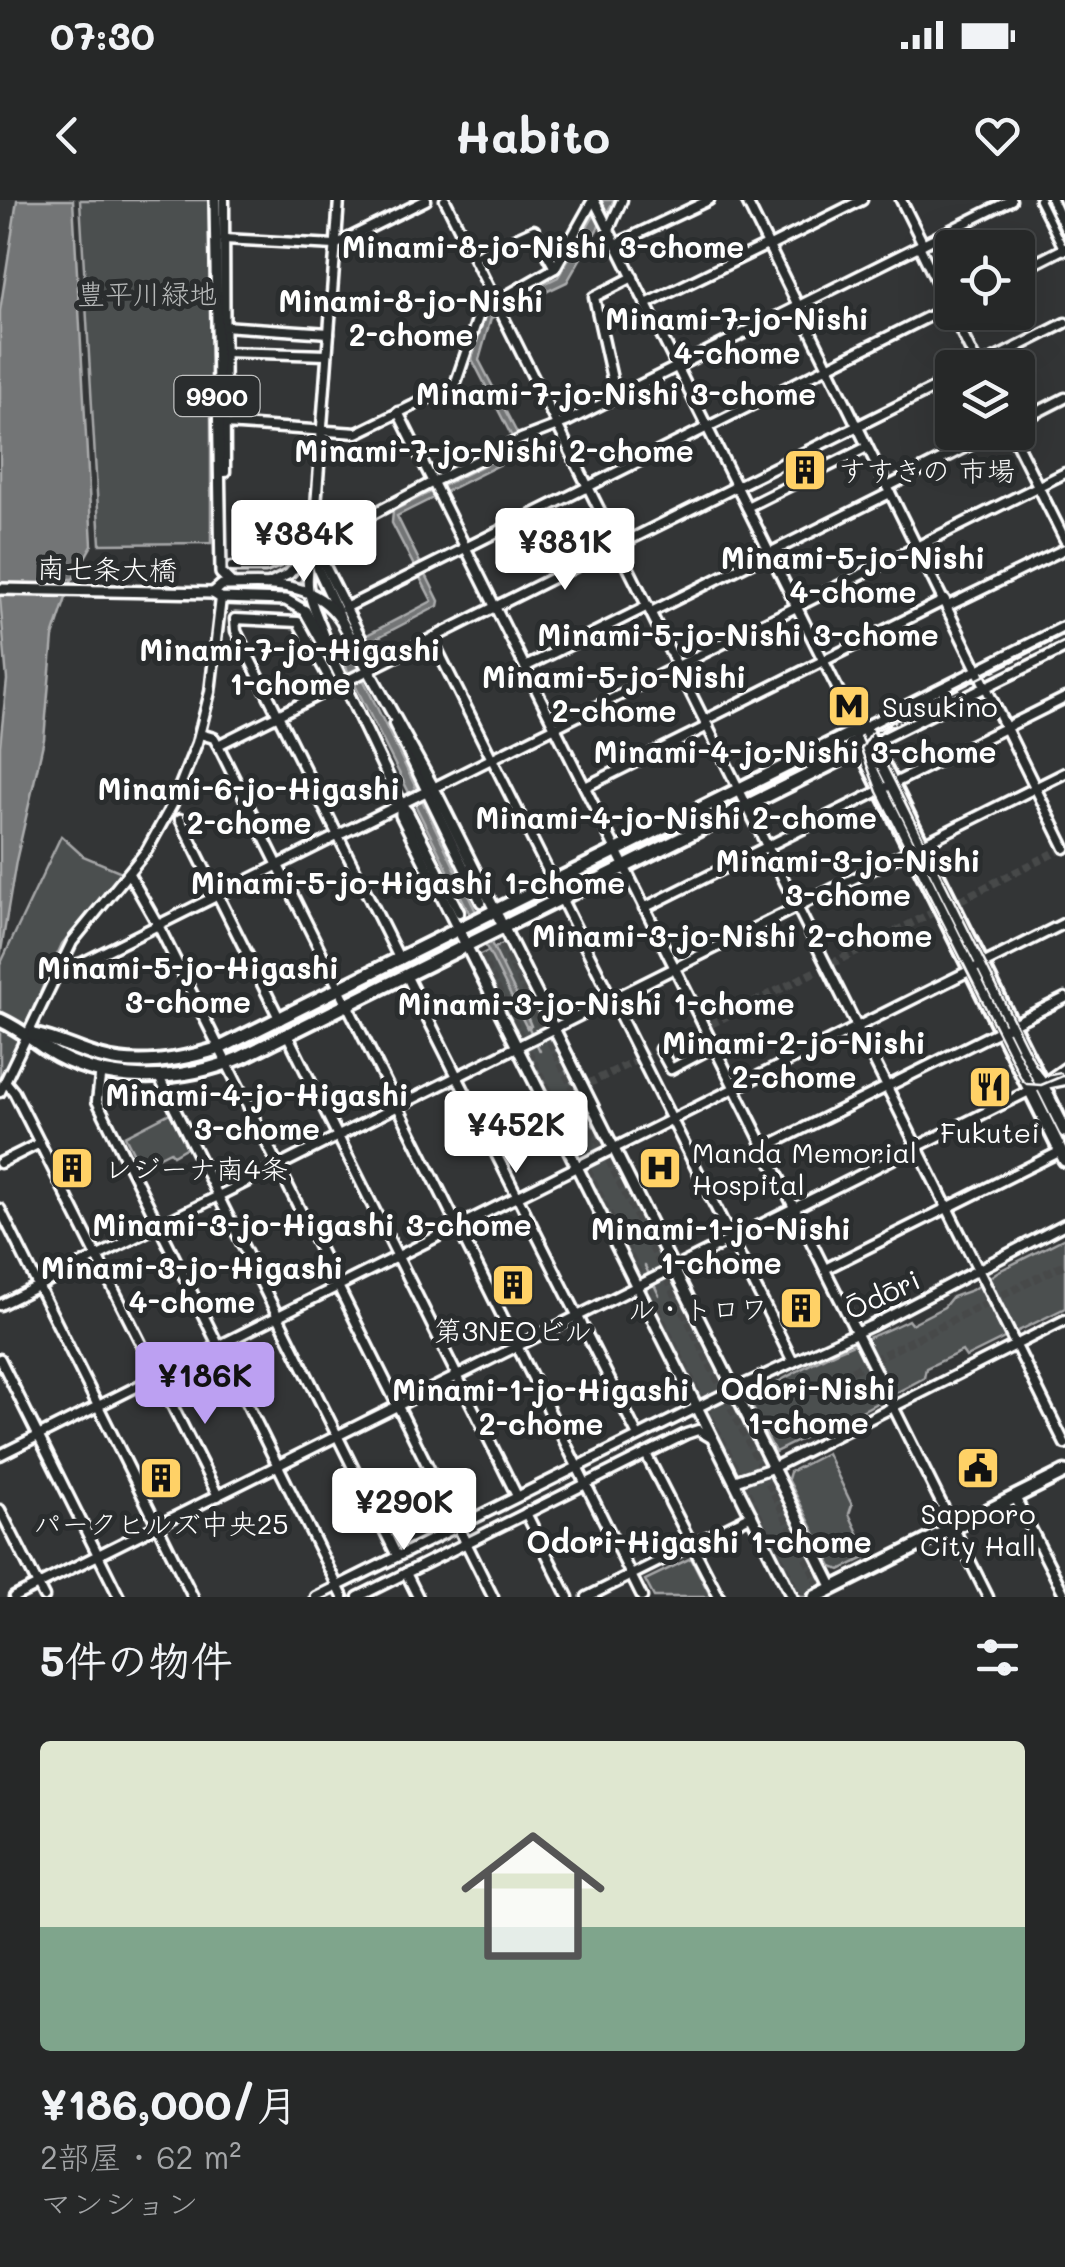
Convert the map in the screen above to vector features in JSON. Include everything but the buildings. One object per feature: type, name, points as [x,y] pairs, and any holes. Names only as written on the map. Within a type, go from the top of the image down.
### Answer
[{"type":"highway","points":[[24,1032],[104,1058],[130,1062],[180,1059],[220,1048],[616,852],[857,727],[1036,1088],[1064,1153]]},
{"type":"highway","points":[[0,1020],[47,1050],[101,1070],[159,1077],[185,1075],[227,1063],[867,747]]},
{"type":"highway","points":[[1036,1088],[1065,1131]]},
{"type":"highway","points":[[817,1596],[835,1593],[1065,1472]]},
{"type":"main road","name":"9900","points":[[215,200],[221,574],[234,585]]},
{"type":"main road","points":[[217,596],[222,585],[265,586],[307,590],[324,600],[342,620],[365,673],[387,706],[418,796]]},
{"type":"main road","name":"南七条大橋","points":[[0,588],[279,599],[296,604],[308,616],[334,663]]},
{"type":"main road","points":[[334,663],[342,683],[496,912],[835,1593]]},
{"type":"main road","points":[[418,796],[401,815],[577,1167],[707,1402],[713,1440],[792,1597]]},
{"type":"street","points":[[224,200],[225,472]]},
{"type":"street","points":[[334,663],[307,590],[339,200]]},
{"type":"street","points":[[224,239],[335,244],[426,200]]},
{"type":"street","points":[[445,200],[1065,1444]]},
{"type":"street","points":[[594,200],[857,727],[1065,626]]},
{"type":"street","points":[[225,424],[357,432],[455,385],[480,311],[498,306],[554,268],[594,200]]},
{"type":"street","points":[[609,229],[622,200]]},
{"type":"street","points":[[616,244],[710,200]]},
{"type":"street","points":[[746,200],[1065,848]]},
{"type":"street","points":[[646,304],[862,200]]},
{"type":"street","points":[[901,200],[935,273]]},
{"type":"street","points":[[988,200],[991,210]]},
{"type":"street","points":[[232,567],[265,567],[436,488],[520,439],[558,426],[1012,200]]},
{"type":"street","points":[[1035,264],[1065,249],[1040,200]]},
{"type":"street","points":[[1052,200],[1065,228]]},
{"type":"street","points":[[474,257],[534,230],[554,268]]},
{"type":"street","points":[[616,397],[594,297],[633,277]]},
{"type":"street","points":[[345,608],[935,314]]},
{"type":"street","points":[[1012,350],[1065,323]]},
{"type":"street","points":[[223,326],[328,333]]},
{"type":"street","points":[[223,352],[327,355]]},
{"type":"street","points":[[218,745],[935,388]]},
{"type":"street","points":[[1035,413],[1065,398]]},
{"type":"street","points":[[398,412],[988,1597]]},
{"type":"street","points":[[747,506],[867,447]]},
{"type":"street","points":[[525,667],[770,552],[963,450]]},
{"type":"street","points":[[1020,450],[1065,540]]},
{"type":"street","points":[[62,963],[82,963],[1065,473]]},
{"type":"street","points":[[325,540],[323,560],[372,658],[365,673]]},
{"type":"street","points":[[265,586],[289,574],[312,546]]},
{"type":"street","points":[[312,546],[318,569],[342,620]]},
{"type":"street","points":[[584,787],[824,661],[1065,549]]},
{"type":"street","points":[[0,1092],[24,1032],[74,938],[129,874],[166,816],[200,734],[212,682],[217,596]]},
{"type":"street","points":[[342,683],[298,622],[235,619],[236,631],[400,960]]},
{"type":"street","points":[[432,638],[554,883]]},
{"type":"street","points":[[867,747],[1065,648]]},
{"type":"street","points":[[644,908],[1065,698]]},
{"type":"street","points":[[200,734],[214,738],[218,745],[642,1597]]},
{"type":"street","points":[[0,1305],[1065,773]]},
{"type":"street","points":[[418,796],[480,902]]},
{"type":"street","points":[[418,796],[408,812],[459,912]]},
{"type":"street","points":[[180,819],[280,1020]]},
{"type":"street","points":[[129,874],[220,1048],[492,1597]]},
{"type":"street","points":[[561,898],[793,1362]]},
{"type":"street","points":[[0,1455],[1065,923]]},
{"type":"street","points":[[406,975],[638,1436]]},
{"type":"street","points":[[764,1148],[1065,998]]},
{"type":"street","points":[[287,1034],[518,1496]]},
{"type":"street","points":[[660,1048],[671,1069],[713,1047]]},
{"type":"street","points":[[14,1597],[917,1148],[1036,1088],[1065,1068]]},
{"type":"street","points":[[101,1070],[97,1101],[342,1597]]},
{"type":"street","points":[[159,1077],[397,1556]]},
{"type":"street","points":[[1036,1088],[1065,1080]]},
{"type":"street","points":[[5,1081],[218,1496]]},
{"type":"street","points":[[0,1163],[40,1143]]},
{"type":"street","points":[[825,1269],[1064,1153]]},
{"type":"street","points":[[0,1209],[193,1597]]},
{"type":"street","name":"Ōdōri","points":[[316,1597],[856,1332],[1065,1224]]},
{"type":"street","points":[[734,1481],[772,1468],[1065,1320]]},
{"type":"street","points":[[0,1359],[119,1597]]},
{"type":"street","points":[[358,1597],[691,1432],[705,1433],[713,1440]]},
{"type":"street","points":[[646,1454],[718,1597]]},
{"type":"street","points":[[1015,1497],[1065,1596]]},
{"type":"street","points":[[0,1510],[44,1597]]},
{"type":"street","points":[[526,1513],[568,1597]]},
{"type":"street","points":[[587,1597],[752,1515]]},
{"type":"street","points":[[406,1573],[418,1597]]},
{"type":"green space","name":"豊平川緑地","points":[[80,200],[211,200],[211,543],[100,544]]},
{"type":"green space","points":[[61,836],[83,856],[122,872],[62,944],[0,1083],[0,965]]},
{"type":"green space","points":[[505,943],[830,1597],[797,1597],[478,956]]},
{"type":"green space","points":[[170,1113],[187,1147],[140,1166],[125,1136]]},
{"type":"green space","points":[[1065,1238],[1065,1308],[966,1357],[962,1351],[926,1368],[924,1378],[775,1452],[750,1402],[752,1396],[832,1353],[908,1320],[911,1324],[944,1307],[952,1297],[972,1290],[997,1272]]},
{"type":"green space","points":[[827,1453],[852,1505],[849,1514],[869,1556],[840,1570],[832,1567],[788,1479],[790,1472]]},
{"type":"green space","points":[[691,1558],[711,1597],[654,1597],[645,1580]]},
{"type":"shaded area","points":[[17,200],[73,200],[92,545],[73,579],[63,579],[72,580],[53,637],[44,739],[16,861],[0,957],[0,746],[7,680],[0,598],[0,311]]},
{"type":"shaded area","points":[[603,200],[614,200],[567,282],[491,318],[479,360],[518,435],[513,458],[397,516],[438,606],[350,652],[529,1021],[531,1026],[527,1028],[346,667],[342,648],[432,601],[392,523],[393,511],[510,452],[511,435],[472,359],[485,313],[558,277]]},
{"type":"waterway","points":[[528,1026],[540,1051]]},
{"type":"waterway","points":[[645,1266],[659,1295]]},
{"type":"tunnel","points":[[960,900],[1058,851]]},
{"type":"tunnel","points":[[481,902],[825,1596]]},
{"type":"tunnel","points":[[459,912],[799,1597]]},
{"type":"tunnel","points":[[831,964],[932,913]]},
{"type":"tunnel","points":[[711,1024],[818,970]]},
{"type":"tunnel","points":[[588,1084],[695,1031]]},
{"type":"tunnel","points":[[809,1392],[1065,1264]]},
{"type":"tram line","points":[[1044,200],[1065,243]]},
{"type":"tram line","points":[[1065,635],[871,733],[861,749],[877,792],[1022,1080],[1041,1085],[1065,1075]]},
{"type":"tram line","points":[[890,725],[877,738],[879,750],[1036,1065],[1045,1076],[1061,1073]]},
{"type":"place","name":"すすきの 市場","points":[[805,470]]},
{"type":"place","name":"Susukino","points":[[849,706]]},
{"type":"place","name":"Fukutei","points":[[990,1087]]},
{"type":"place","name":"レジーナ南4条","points":[[72,1168]]},
{"type":"place","name":"Manda Memorial Hospital","points":[[660,1168]]},
{"type":"place","name":"第3NEOビル","points":[[513,1285]]},
{"type":"place","name":"ル・トロワ","points":[[801,1308]]},
{"type":"place","name":"Sapporo City Hall","points":[[978,1468]]},
{"type":"place","name":"パークヒルズ中央25","points":[[161,1478]]},
{"type":"district","name":"Minami-8-jo-Nishi 3-chome","points":[[543,246]]},
{"type":"district","name":"Minami-8-jo-Nishi 2-chome","points":[[411,317]]},
{"type":"district","name":"Minami-7-jo-Nishi 4-chome","points":[[737,335]]},
{"type":"district","name":"Minami-7-jo-Nishi 3-chome","points":[[616,393]]},
{"type":"district","name":"Minami-7-jo-Nishi 2-chome","points":[[494,450]]},
{"type":"district","name":"Minami-5-jo-Nishi 4-chome","points":[[853,574]]},
{"type":"district","name":"Minami-5-jo-Nishi 3-chome","points":[[738,634]]},
{"type":"district","name":"Minami-7-jo-Higashi 1-chome","points":[[290,666]]},
{"type":"district","name":"Minami-5-jo-Nishi 2-chome","points":[[614,693]]},
{"type":"district","name":"Minami-4-jo-Nishi 3-chome","points":[[795,751]]},
{"type":"district","name":"Minami-6-jo-Higashi 2-chome","points":[[249,805]]},
{"type":"district","name":"Minami-4-jo-Nishi 2-chome","points":[[676,817]]},
{"type":"district","name":"Minami-3-jo-Nishi 3-chome","points":[[848,877]]},
{"type":"district","name":"Minami-5-jo-Higashi 1-chome","points":[[408,882]]},
{"type":"district","name":"Minami-3-jo-Nishi 2-chome","points":[[732,935]]},
{"type":"district","name":"Minami-5-jo-Higashi 3-chome","points":[[188,984]]},
{"type":"district","name":"Minami-3-jo-Nishi 1-chome","points":[[596,1003]]},
{"type":"district","name":"Minami-2-jo-Nishi 2-chome","points":[[794,1059]]},
{"type":"district","name":"Minami-4-jo-Higashi 3-chome","points":[[257,1111]]},
{"type":"district","name":"Minami-3-jo-Higashi 3-chome","points":[[312,1224]]},
{"type":"district","name":"Minami-1-jo-Nishi 1-chome","points":[[721,1245]]},
{"type":"district","name":"Minami-3-jo-Higashi 4-chome","points":[[192,1284]]},
{"type":"district","name":"Odori-Nishi 1-chome","points":[[808,1405]]},
{"type":"district","name":"Minami-1-jo-Higashi 2-chome","points":[[541,1406]]},
{"type":"district","name":"Odori-Higashi 1-chome","points":[[699,1541]]}]
